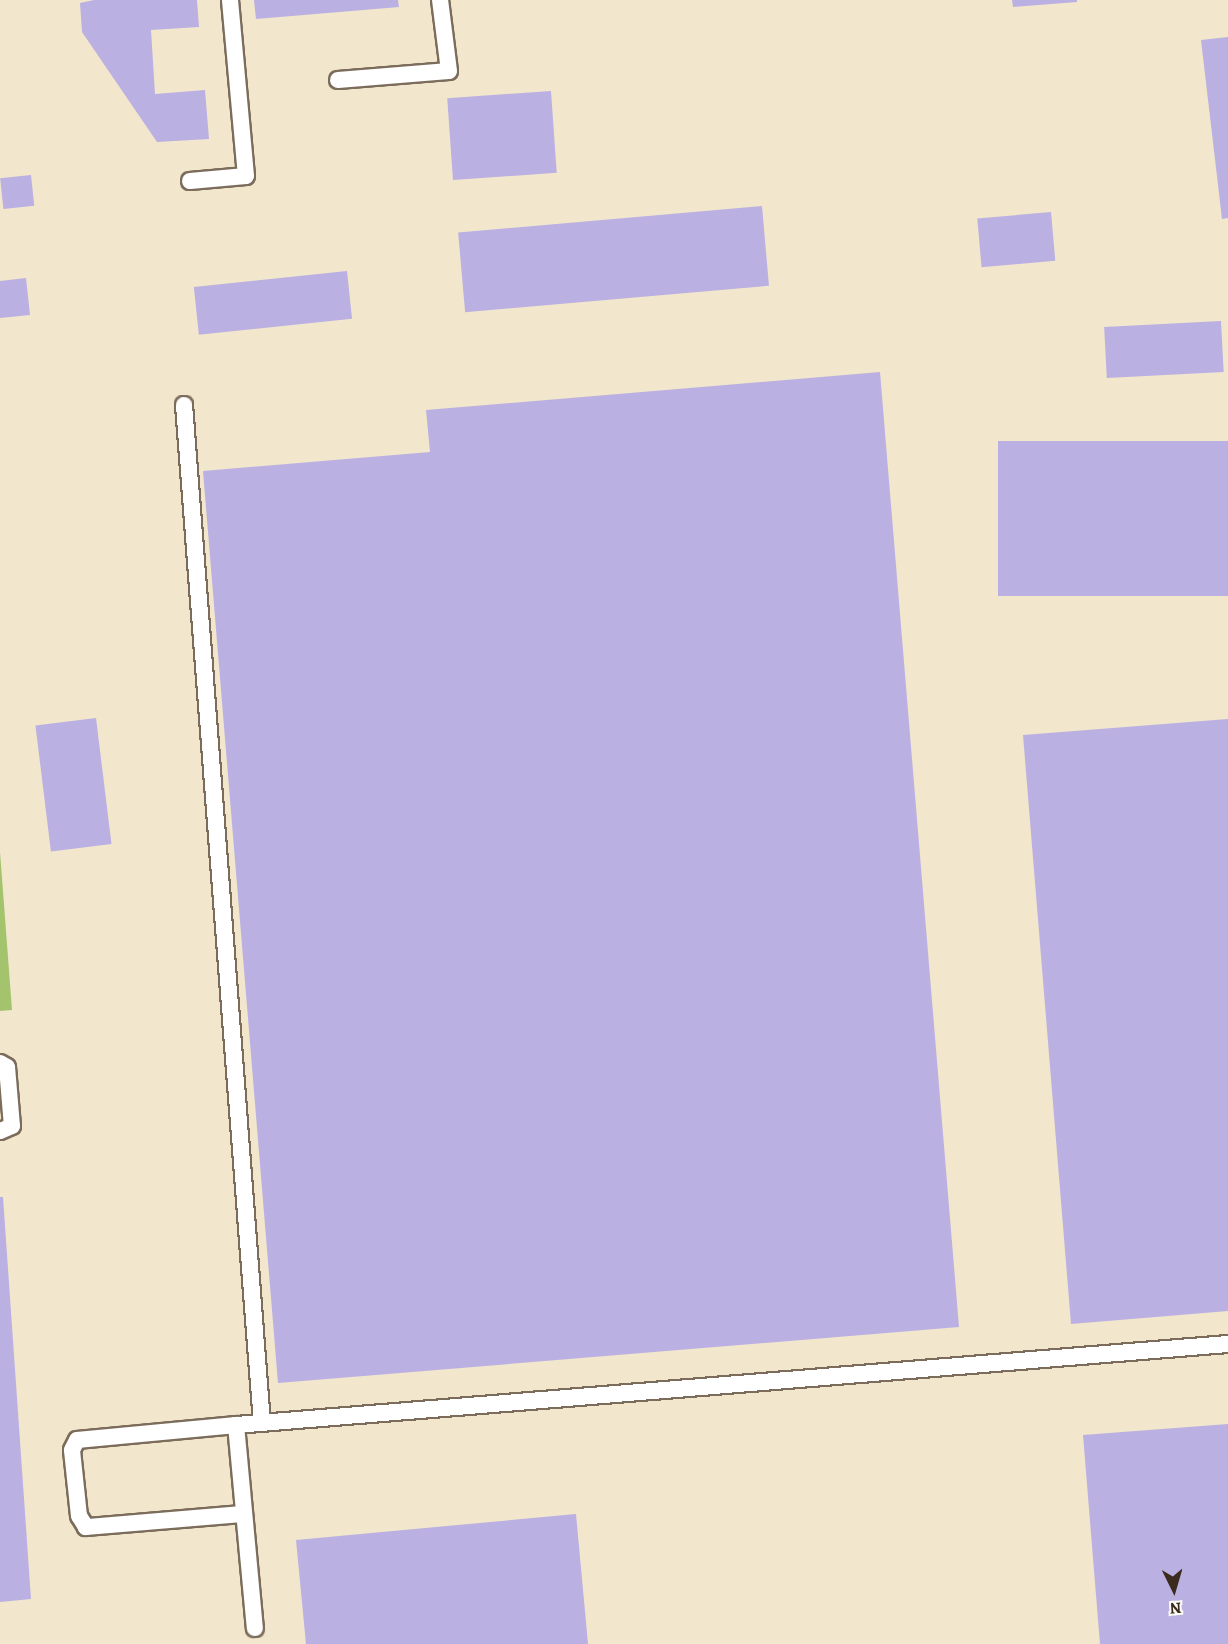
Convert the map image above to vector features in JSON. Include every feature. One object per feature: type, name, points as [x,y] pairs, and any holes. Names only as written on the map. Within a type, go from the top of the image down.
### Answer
[{"type":"lane","points":[[190,181],[246,176],[230,0]]},
{"type":"lane","points":[[338,80],[449,71],[440,0]]},
{"type":"lane","points":[[184,405],[262,1423]]},
{"type":"lane","points":[[0,1063],[7,1068],[12,1126],[0,1131]]},
{"type":"lane","points":[[242,1514],[86,1527],[79,1516],[72,1450],[77,1440],[236,1425],[1228,1344]]},
{"type":"lane","points":[[236,1425],[242,1514],[255,1628]]},
{"type":"green space","points":[[0,852],[12,1010],[0,1011]]},
{"type":"building","points":[[94,0],[197,0],[199,27],[151,30],[155,94],[205,90],[209,139],[157,142],[82,32],[80,3]]},
{"type":"building","points":[[254,0],[398,0],[399,7],[256,19]]},
{"type":"building","points":[[1012,0],[1077,0],[1077,2],[1013,7]]},
{"type":"building","points":[[1228,37],[1228,218],[1222,219],[1201,40]]},
{"type":"building","points":[[551,91],[557,173],[453,180],[447,98]]},
{"type":"building","points":[[31,175],[34,206],[3,209],[0,178]]},
{"type":"building","points":[[762,206],[769,286],[465,312],[458,233]]},
{"type":"building","points":[[1051,212],[1055,261],[982,267],[977,218]]},
{"type":"building","points":[[347,271],[352,319],[199,335],[194,287]]},
{"type":"building","points":[[26,278],[30,315],[0,318],[0,281]]},
{"type":"building","points":[[1221,321],[1224,372],[1107,378],[1104,327]]},
{"type":"building","points":[[880,372],[959,1327],[278,1383],[203,471],[430,452],[426,410]]},
{"type":"building","points":[[998,441],[1228,441],[1228,596],[998,596]]},
{"type":"building","points":[[96,718],[111,844],[51,851],[35,725]]},
{"type":"building","points":[[1228,719],[1228,1311],[1071,1324],[1023,735]]},
{"type":"building","points":[[0,1197],[3,1197],[31,1599],[0,1602]]},
{"type":"building","points":[[1228,1424],[1228,1644],[1100,1644],[1083,1435]]},
{"type":"building","points":[[576,1514],[588,1644],[306,1644],[296,1540]]}]
